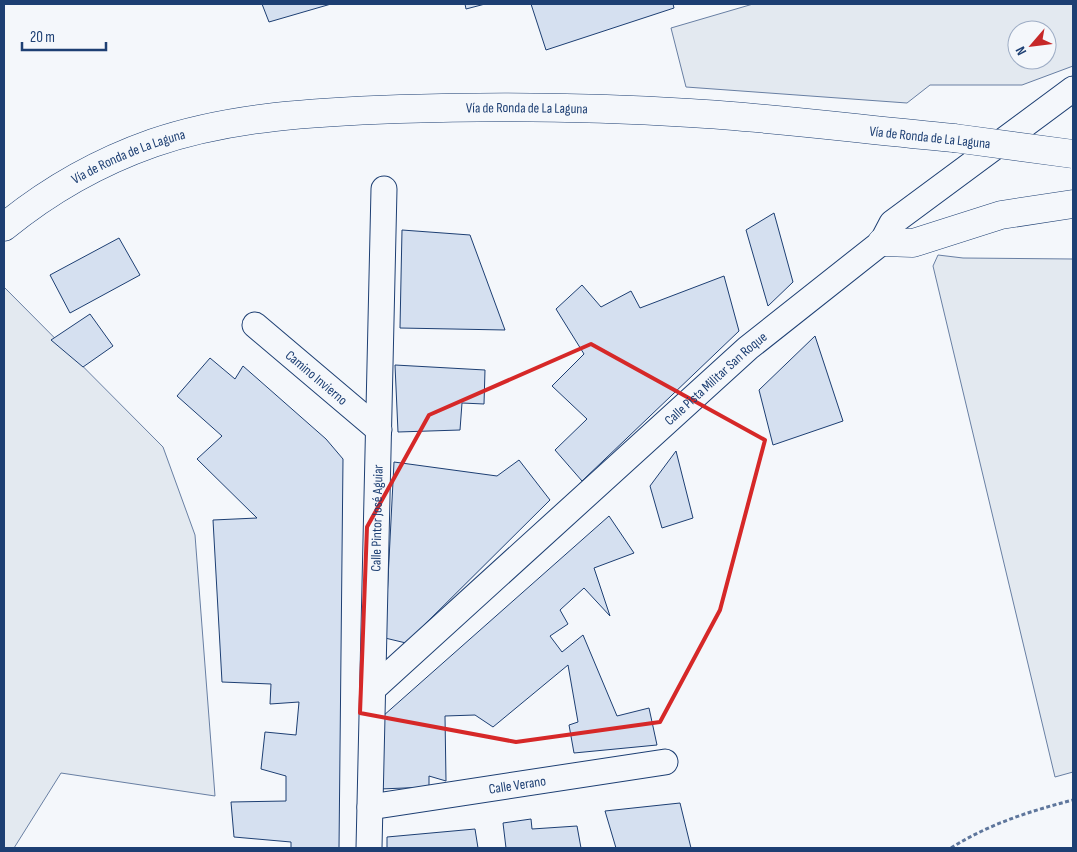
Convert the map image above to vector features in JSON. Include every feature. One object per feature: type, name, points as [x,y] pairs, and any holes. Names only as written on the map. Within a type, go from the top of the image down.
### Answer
[{"type":"main road","name":"Vía de Ronda de La Laguna","points":[[4,227],[27,208],[85,172],[153,143],[229,124],[319,112],[465,107],[690,113],[954,138],[1073,154]]},
{"type":"main road","points":[[882,242],[913,243],[1000,214],[1073,204]]},
{"type":"street","name":"Calle Pista Militar San Roque","points":[[374,688],[748,348],[882,242],[892,223],[1073,90]]},
{"type":"street","name":"Calle Pintor José Aguiar","points":[[369,848],[384,189]]},
{"type":"street","name":"Camino Invierno","points":[[255,325],[379,430]]},
{"type":"street","name":"Calle Verano","points":[[370,807],[666,762]]},
{"type":"path","points":[[951,848],[998,823],[1032,811],[1073,800]]},
{"type":"highlighted area","points":[[591,344],[765,440],[720,610],[660,722],[516,742],[360,713],[367,527],[429,415]]},
{"type":"shaded area","points":[[753,4],[1073,4],[1073,66],[1022,85],[930,85],[907,103],[686,87],[671,28]]},
{"type":"shaded area","points":[[938,255],[963,258],[1073,259],[1073,772],[1055,777],[933,266]]},
{"type":"shaded area","points":[[4,287],[163,447],[195,535],[215,796],[61,773],[14,848],[4,848]]},
{"type":"building","points":[[262,4],[331,4],[269,22]]},
{"type":"building","points":[[465,4],[485,4],[466,9]]},
{"type":"building","points":[[531,4],[673,4],[674,8],[546,50]]},
{"type":"building","points":[[774,213],[793,282],[768,306],[746,230]]},
{"type":"building","points":[[402,230],[470,235],[505,330],[400,328]]},
{"type":"building","points":[[119,238],[140,275],[70,313],[50,275]]},
{"type":"building","points":[[724,276],[739,331],[582,481],[555,450],[587,419],[552,386],[584,354],[556,309],[582,285],[601,307],[631,291],[640,308]]},
{"type":"building","points":[[90,314],[113,346],[83,367],[51,340]]},
{"type":"building","points":[[815,336],[843,421],[773,445],[759,390]]},
{"type":"building","points":[[210,358],[235,379],[243,366],[326,439],[343,459],[339,848],[291,848],[291,842],[234,837],[231,802],[286,801],[286,776],[261,769],[265,732],[296,735],[299,702],[270,704],[271,684],[222,682],[213,520],[257,518],[197,459],[222,436],[177,396]]},
{"type":"building","points":[[395,365],[485,370],[484,404],[462,403],[460,430],[398,432]]},
{"type":"building","points":[[676,451],[693,518],[662,528],[650,486]]},
{"type":"building","points":[[519,460],[550,500],[406,643],[385,638],[394,462],[497,476]]},
{"type":"building","points":[[609,516],[634,553],[594,568],[610,616],[584,588],[560,610],[568,624],[550,636],[562,652],[583,635],[617,716],[649,708],[657,745],[574,753],[569,725],[578,722],[568,665],[493,727],[475,715],[445,716],[446,781],[429,776],[429,787],[380,789],[383,716]]},
{"type":"building","points":[[680,803],[691,848],[616,848],[605,811]]},
{"type":"building","points":[[531,819],[532,829],[577,826],[581,848],[506,848],[503,823]]},
{"type":"building","points":[[475,829],[478,848],[387,848],[387,837]]}]
